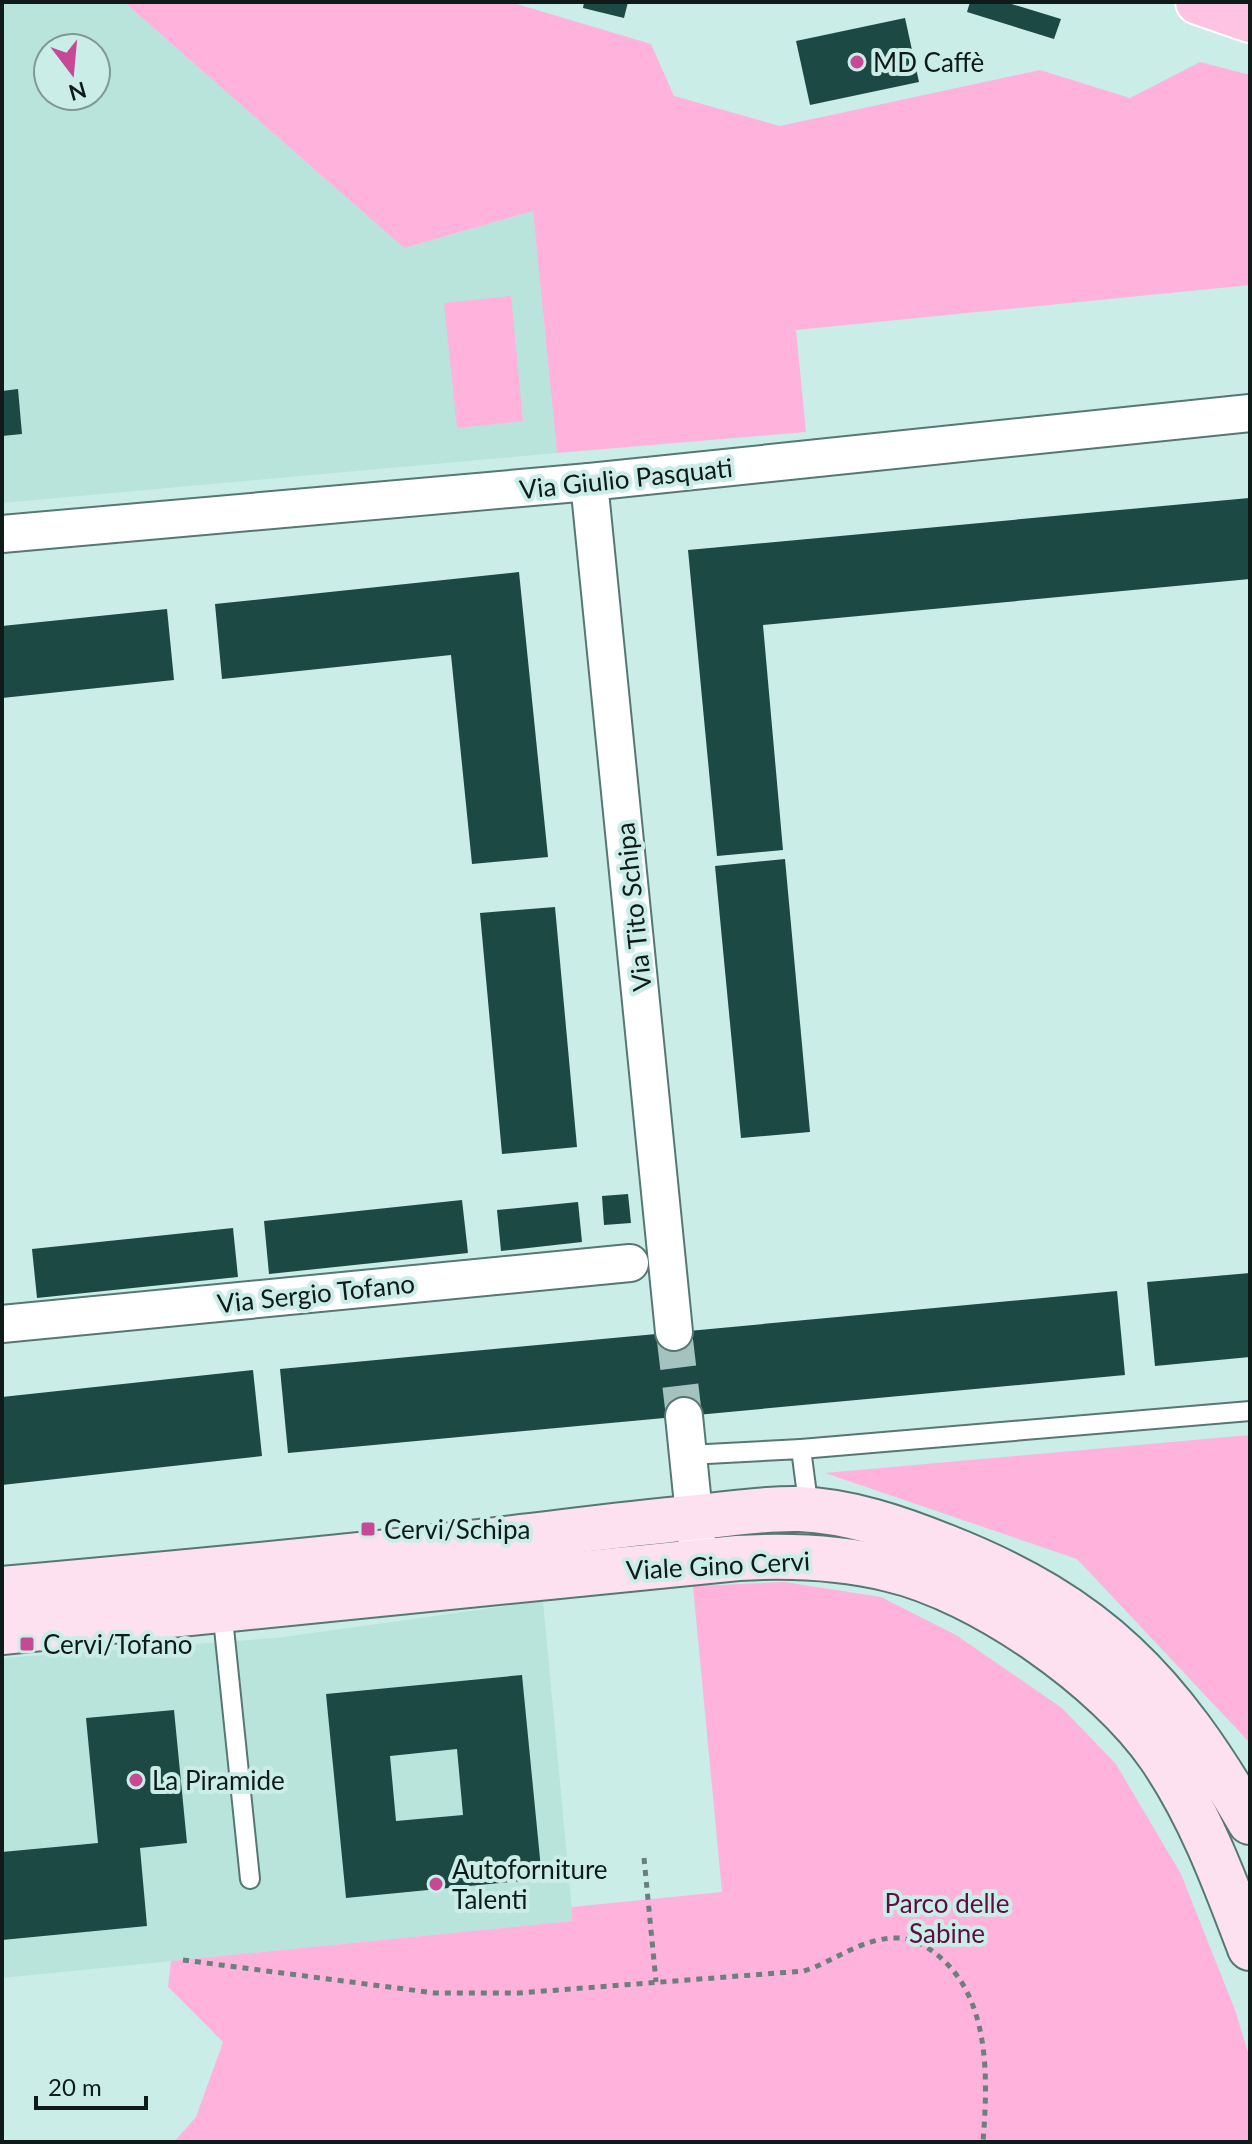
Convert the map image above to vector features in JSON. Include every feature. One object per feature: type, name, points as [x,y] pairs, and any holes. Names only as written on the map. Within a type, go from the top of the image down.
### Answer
[{"type":"main road","points":[[1198,2],[1250,20]]},
{"type":"street","name":"Via Giulio Pasquati","points":[[2,534],[589,482],[1250,413]]},
{"type":"street","name":"Via Tito Schipa","points":[[589,482],[674,1332]]},
{"type":"street","name":"Via Sergio Tofano","points":[[2,1324],[630,1263]]},
{"type":"street","points":[[684,1416],[699,1562]]},
{"type":"street","name":"Viale Gino Cervi","points":[[2,1589],[360,1555],[773,1509],[809,1510],[893,1528],[973,1558],[1028,1584],[1099,1629],[1130,1656],[1171,1701],[1208,1753],[1250,1822]]},
{"type":"street","name":"Viale Gino Cervi","points":[[2,1632],[699,1562],[795,1556],[890,1569],[940,1586],[1033,1638],[1099,1689],[1159,1755],[1195,1816],[1250,1948]]},
{"type":"lane","points":[[688,1455],[801,1449],[1250,1411]]},
{"type":"lane","points":[[801,1449],[809,1510]]},
{"type":"lane","points":[[222,1609],[250,1879]]},
{"type":"path","points":[[644,1858],[656,1982]]},
{"type":"path","points":[[183,1960],[435,1993],[519,1993],[804,1971],[830,1962],[866,1942],[897,1938],[921,1943],[948,1963],[968,1989],[987,2074],[983,2142]]},
{"type":"shaded area","points":[[2,2],[124,2],[404,248],[533,211],[557,453],[2,503]]},
{"type":"shaded area","points":[[543,1601],[573,1921],[2,1978],[2,1658],[276,1638]]},
{"type":"green space","points":[[124,2],[510,2],[651,44],[674,96],[780,126],[1040,70],[1130,98],[1200,62],[1250,75],[1250,285],[796,330],[806,432],[557,453],[533,211],[404,248]]},
{"type":"green space","points":[[511,296],[523,421],[457,428],[444,303]]},
{"type":"green space","points":[[1250,1435],[1250,1743],[1077,1559],[825,1473]]},
{"type":"green space","name":"Parco delle Sabine","points":[[784,1582],[881,1597],[956,1635],[1062,1708],[1116,1764],[1181,1874],[1235,2010],[1250,2059],[1250,2142],[174,2142],[196,2117],[223,2042],[168,1987],[171,1961],[572,1921],[572,1907],[722,1892],[693,1586]]},
{"type":"building","points":[[584,2],[628,2],[624,18],[583,8]]},
{"type":"building","points":[[970,2],[1005,2],[1061,19],[1054,39],[967,12]]},
{"type":"building","name":"MD Caffè","points":[[905,18],[919,82],[810,105],[796,41]]},
{"type":"building","points":[[18,389],[22,434],[2,436],[2,391]]},
{"type":"building","points":[[1249,498],[1250,579],[763,625],[783,850],[717,856],[688,550]]},
{"type":"building","points":[[519,572],[548,857],[472,864],[451,655],[222,679],[215,604]]},
{"type":"building","points":[[167,609],[174,680],[2,698],[2,626]]},
{"type":"building","points":[[785,859],[810,1132],[741,1138],[715,866]]},
{"type":"building","points":[[555,907],[577,1147],[502,1154],[480,913]]},
{"type":"building","points":[[628,1194],[631,1223],[604,1225],[602,1196]]},
{"type":"building","points":[[462,1200],[468,1253],[269,1274],[264,1221]]},
{"type":"building","points":[[578,1202],[582,1242],[501,1251],[497,1210]]},
{"type":"building","points":[[233,1228],[238,1277],[37,1298],[32,1249]]},
{"type":"building","points":[[1250,1273],[1250,1357],[1155,1366],[1147,1282]]},
{"type":"building","points":[[1117,1291],[1125,1375],[288,1453],[280,1369]]},
{"type":"building","points":[[253,1370],[262,1456],[2,1485],[2,1397]]},
{"type":"building","points":[[522,1675],[542,1879],[346,1898],[326,1694]],"holes":[[[457,1749],[463,1815],[396,1821],[390,1756]]]},
{"type":"building","name":"La Piramide","points":[[174,1710],[187,1843],[140,1848],[147,1926],[2,1940],[2,1852],[98,1843],[86,1718]]},
{"type":"tunnel","points":[[674,1332],[684,1416]]},
{"type":"place","name":"MD Caffè","points":[[857,62]]},
{"type":"place","name":"Cervi/Schipa","points":[[368,1529]]},
{"type":"place","name":"Cervi/Tofano","points":[[27,1644]]},
{"type":"place","name":"La Piramide","points":[[136,1780]]},
{"type":"place","name":"Autoforniture Talenti","points":[[436,1884]]}]
